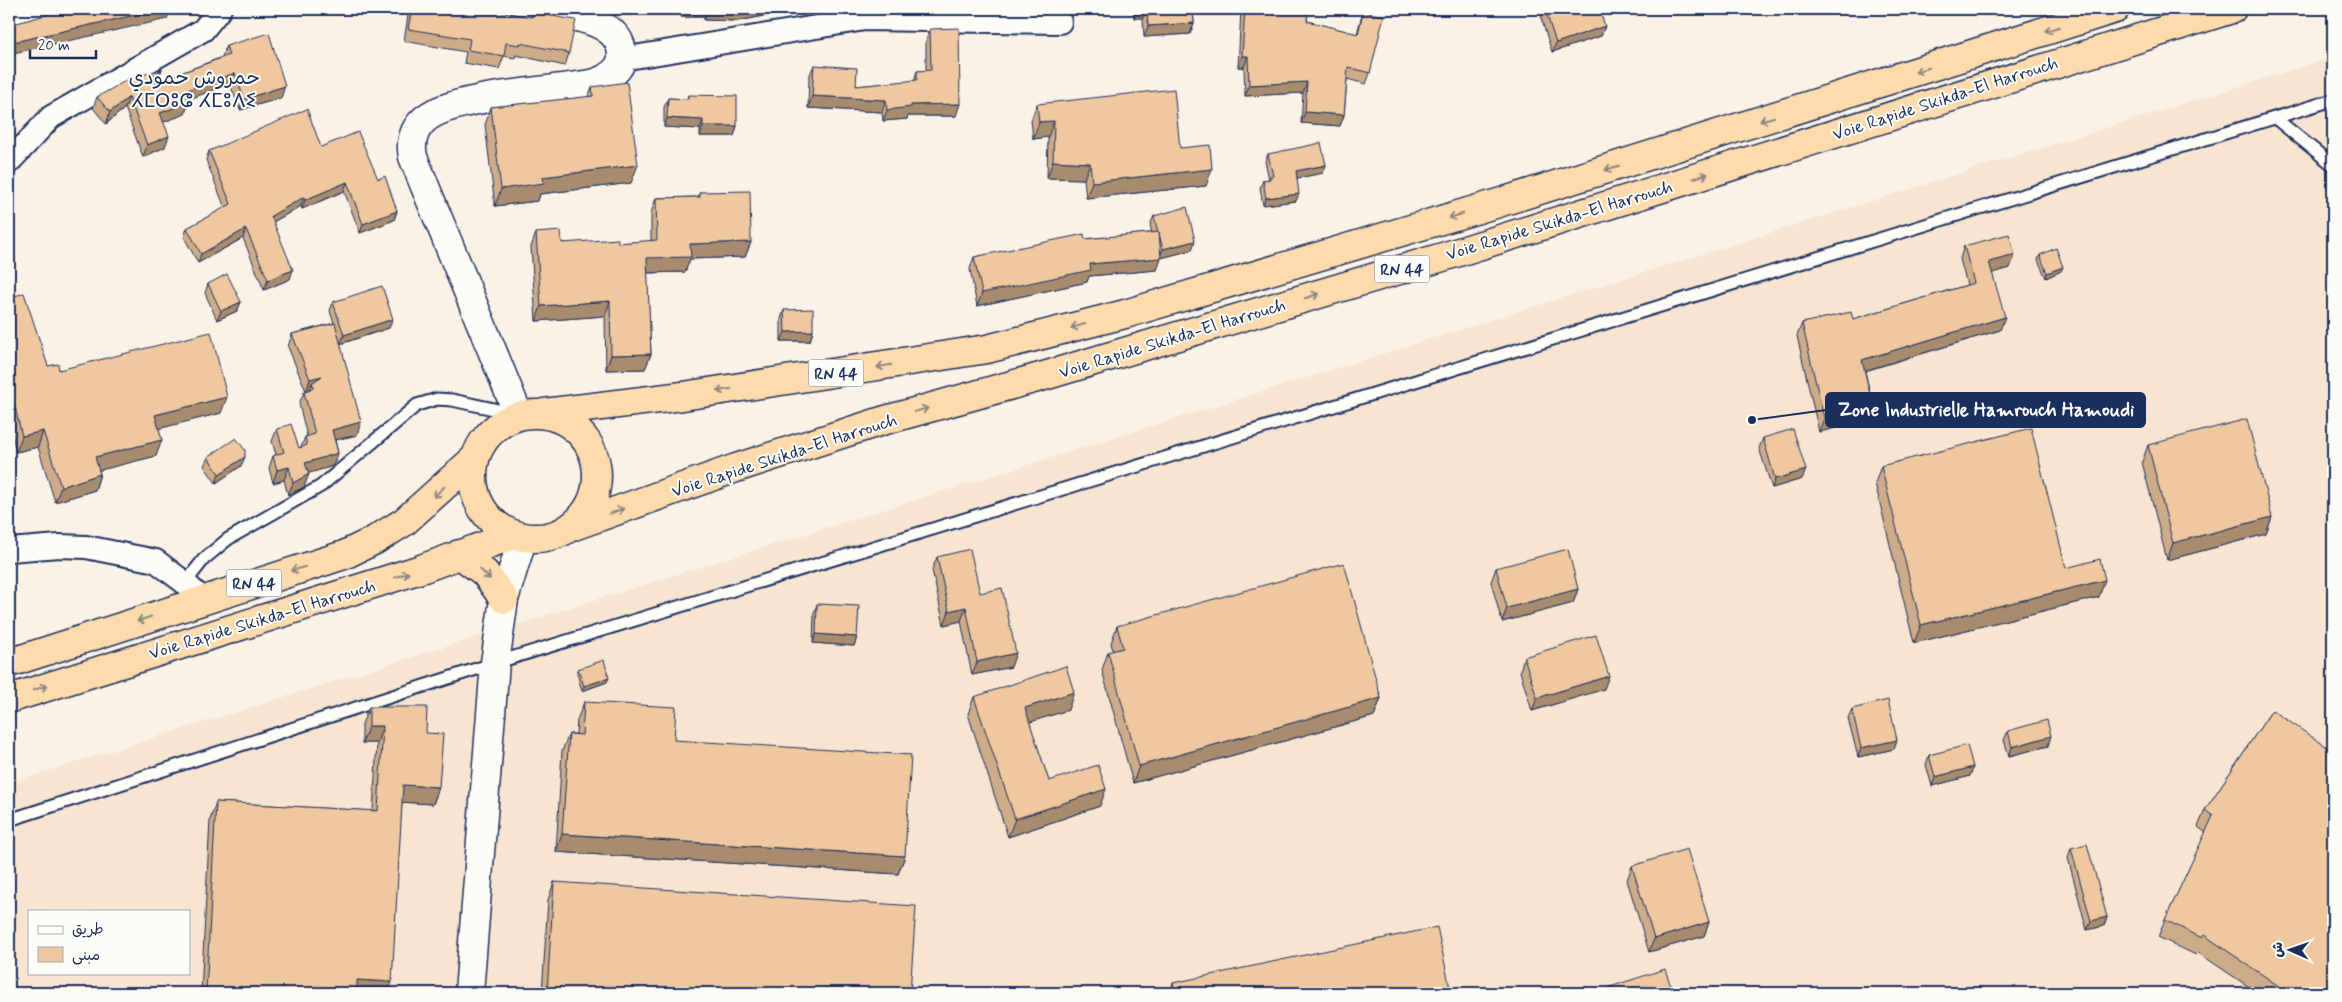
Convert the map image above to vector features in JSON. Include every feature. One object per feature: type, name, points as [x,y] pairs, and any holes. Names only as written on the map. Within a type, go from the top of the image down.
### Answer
[{"type":"highway","name":"Voie Rapide Skikda-El Harrouch","points":[[9,663],[104,633],[193,591],[344,555],[375,540],[404,522],[426,504],[474,458],[484,439],[499,424],[531,414],[683,396],[987,349],[1125,314],[1485,207],[2115,9]]},
{"type":"highway","name":"Voie Rapide Skikda-El Harrouch","points":[[474,458],[472,482],[479,504],[494,523],[518,536],[540,539],[556,535],[571,527],[736,468],[882,421],[1044,376],[1446,256],[2232,9]]},
{"type":"highway","name":"Voie Rapide Skikda-El Harrouch","points":[[531,414],[567,421],[586,438],[596,461],[597,486],[594,494],[588,509],[571,527]]},
{"type":"highway","name":"Voie Rapide Skikda-El Harrouch","points":[[9,698],[403,575],[459,554],[518,536]]},
{"type":"highway","points":[[459,554],[485,573],[504,599]]},
{"type":"street","points":[[9,22],[58,9]]},
{"type":"street","points":[[9,162],[51,117],[203,30],[220,9]]},
{"type":"street","points":[[524,9],[598,22],[606,27],[618,41],[622,59]]},
{"type":"street","points":[[531,414],[413,157],[414,133],[418,126],[430,115],[465,104],[596,83],[609,77],[622,59],[865,19],[1060,22]]},
{"type":"street","points":[[469,993],[495,663],[504,599],[518,536]]},
{"type":"street","points":[[9,550],[60,546],[116,551],[156,561],[193,591]]},
{"type":"lane","points":[[9,820],[495,663],[2333,100]]},
{"type":"lane","points":[[2275,118],[2333,165]]},
{"type":"lane","points":[[193,591],[204,559],[228,539],[321,486],[417,406],[437,399],[452,400],[531,414]]},
{"type":"shaded area","points":[[2333,57],[2333,993],[9,993],[9,783]]},
{"type":"building","points":[[67,9],[162,9],[9,43],[9,22],[17,23]]},
{"type":"building","points":[[412,9],[484,9],[532,17],[533,13],[576,20],[569,53],[520,43],[520,45],[506,43],[504,56],[468,50],[470,39],[408,29]]},
{"type":"building","points":[[707,9],[764,9],[741,13],[707,12]]},
{"type":"building","points":[[1147,9],[1193,9],[1194,23],[1148,26]]},
{"type":"building","points":[[1245,9],[1308,9],[1307,21],[1358,34],[1363,12],[1384,16],[1370,73],[1348,67],[1344,115],[1305,112],[1307,82],[1249,85],[1248,56],[1242,56]]},
{"type":"building","points":[[1545,9],[1599,9],[1605,26],[1556,43]]},
{"type":"building","points":[[959,28],[960,104],[911,105],[911,107],[887,110],[886,100],[812,96],[814,65],[857,68],[856,86],[917,80],[917,71],[931,70],[930,29]]},
{"type":"building","points":[[269,33],[285,86],[244,99],[235,73],[185,91],[189,102],[160,113],[169,136],[147,145],[129,97],[110,112],[97,97],[127,80],[162,69],[152,77],[154,83],[229,55],[226,46]]},
{"type":"building","points":[[627,82],[638,165],[543,177],[544,183],[501,189],[491,107],[593,96],[592,87]]},
{"type":"building","points":[[1174,89],[1180,148],[1210,145],[1212,169],[1092,182],[1090,163],[1053,161],[1054,121],[1039,122],[1037,104]]},
{"type":"building","points":[[688,95],[737,96],[737,126],[703,126],[703,120],[667,118],[668,98],[688,99]]},
{"type":"building","points":[[307,109],[321,147],[358,132],[378,179],[385,176],[397,211],[363,224],[347,182],[305,200],[304,197],[271,216],[293,270],[268,280],[246,229],[201,254],[187,228],[231,204],[209,151]]},
{"type":"building","points":[[1321,143],[1326,165],[1296,171],[1299,194],[1266,198],[1263,180],[1270,179],[1270,176],[1273,176],[1268,154]]},
{"type":"building","points":[[750,191],[751,242],[690,244],[691,257],[647,258],[651,354],[611,355],[610,301],[541,306],[536,233],[561,231],[562,243],[618,239],[618,243],[657,240],[656,198],[700,197],[700,192]]},
{"type":"building","points":[[1187,207],[1195,241],[1163,249],[1154,216]]},
{"type":"building","points":[[1159,232],[1161,258],[1090,264],[1091,270],[982,293],[974,257],[1084,234],[1085,239]]},
{"type":"building","points":[[2009,234],[2015,255],[1989,262],[2005,317],[1862,360],[1873,407],[1824,418],[1802,323],[1851,312],[1853,319],[1974,283],[1964,246]]},
{"type":"building","points":[[2056,248],[2063,267],[2047,273],[2040,255]]},
{"type":"building","points":[[227,274],[241,302],[221,311],[208,284]]},
{"type":"building","points":[[382,286],[393,319],[344,335],[333,302]]},
{"type":"building","points":[[24,293],[48,366],[58,364],[59,370],[211,332],[227,397],[155,415],[162,440],[95,457],[100,474],[61,487],[43,431],[22,436],[9,382],[9,298]]},
{"type":"building","points":[[813,309],[813,331],[785,332],[784,310]]},
{"type":"building","points":[[335,323],[361,422],[332,430],[338,453],[305,463],[309,474],[293,483],[289,467],[277,470],[273,456],[284,452],[277,429],[291,424],[299,448],[307,445],[305,437],[315,434],[304,392],[314,387],[312,383],[322,376],[310,379],[292,334]]},
{"type":"building","points":[[2247,419],[2272,517],[2173,543],[2148,445]]},
{"type":"building","points":[[2031,428],[2066,568],[2100,559],[2105,580],[1921,625],[1881,466]]},
{"type":"building","points":[[1793,429],[1806,470],[1775,479],[1763,438]]},
{"type":"building","points":[[236,438],[245,450],[245,457],[219,474],[208,457]]},
{"type":"building","points":[[970,549],[980,593],[1002,588],[1016,653],[977,662],[966,607],[949,611],[937,557]]},
{"type":"building","points":[[1568,549],[1578,589],[1507,608],[1496,568]]},
{"type":"building","points":[[1344,563],[1381,698],[1139,766],[1108,652],[1123,648],[1117,626]]},
{"type":"building","points":[[817,604],[859,606],[857,637],[816,634]]},
{"type":"building","points":[[1596,635],[1609,676],[1537,698],[1524,657]]},
{"type":"building","points":[[604,660],[609,678],[584,686],[578,669]]},
{"type":"building","points":[[1066,666],[1074,692],[1025,708],[1049,781],[1098,765],[1106,789],[1015,819],[974,697]]},
{"type":"building","points":[[1888,700],[1897,740],[1861,748],[1852,709]]},
{"type":"building","points":[[584,702],[676,707],[674,740],[911,755],[905,856],[562,834],[569,734],[582,735]]},
{"type":"building","points":[[369,707],[427,707],[426,733],[443,734],[439,787],[403,785],[392,982],[357,980],[357,993],[206,993],[216,802],[378,811],[383,726],[369,726]]},
{"type":"building","points":[[2272,710],[2333,751],[2333,993],[2289,993],[2204,935],[2202,938],[2165,920],[2213,816],[2205,810]]},
{"type":"building","points":[[2047,720],[2051,736],[2012,747],[2008,731]]},
{"type":"building","points":[[1967,745],[1973,767],[1935,777],[1929,755]]},
{"type":"building","points":[[2087,844],[2107,917],[2091,921],[2071,848]]},
{"type":"building","points":[[1687,849],[1709,922],[1654,939],[1632,866]]},
{"type":"building","points":[[554,882],[916,906],[910,993],[547,993]]},
{"type":"building","points":[[1437,927],[1451,993],[1175,993],[1173,983]]},
{"type":"building","points":[[1665,969],[1673,993],[1612,993],[1610,987]]},
{"type":"building","points":[[1702,988],[1704,993],[1688,993]]},
{"type":"place","name":"Zone Industrielle Hamrouch Hamoudi","points":[[1752,420]]},
{"type":"district","name":"حمروش حمودي ⵃⵎⵔⵓⵛ ⵃⵎⵓⴷⵉ","points":[[194,88]]}]
